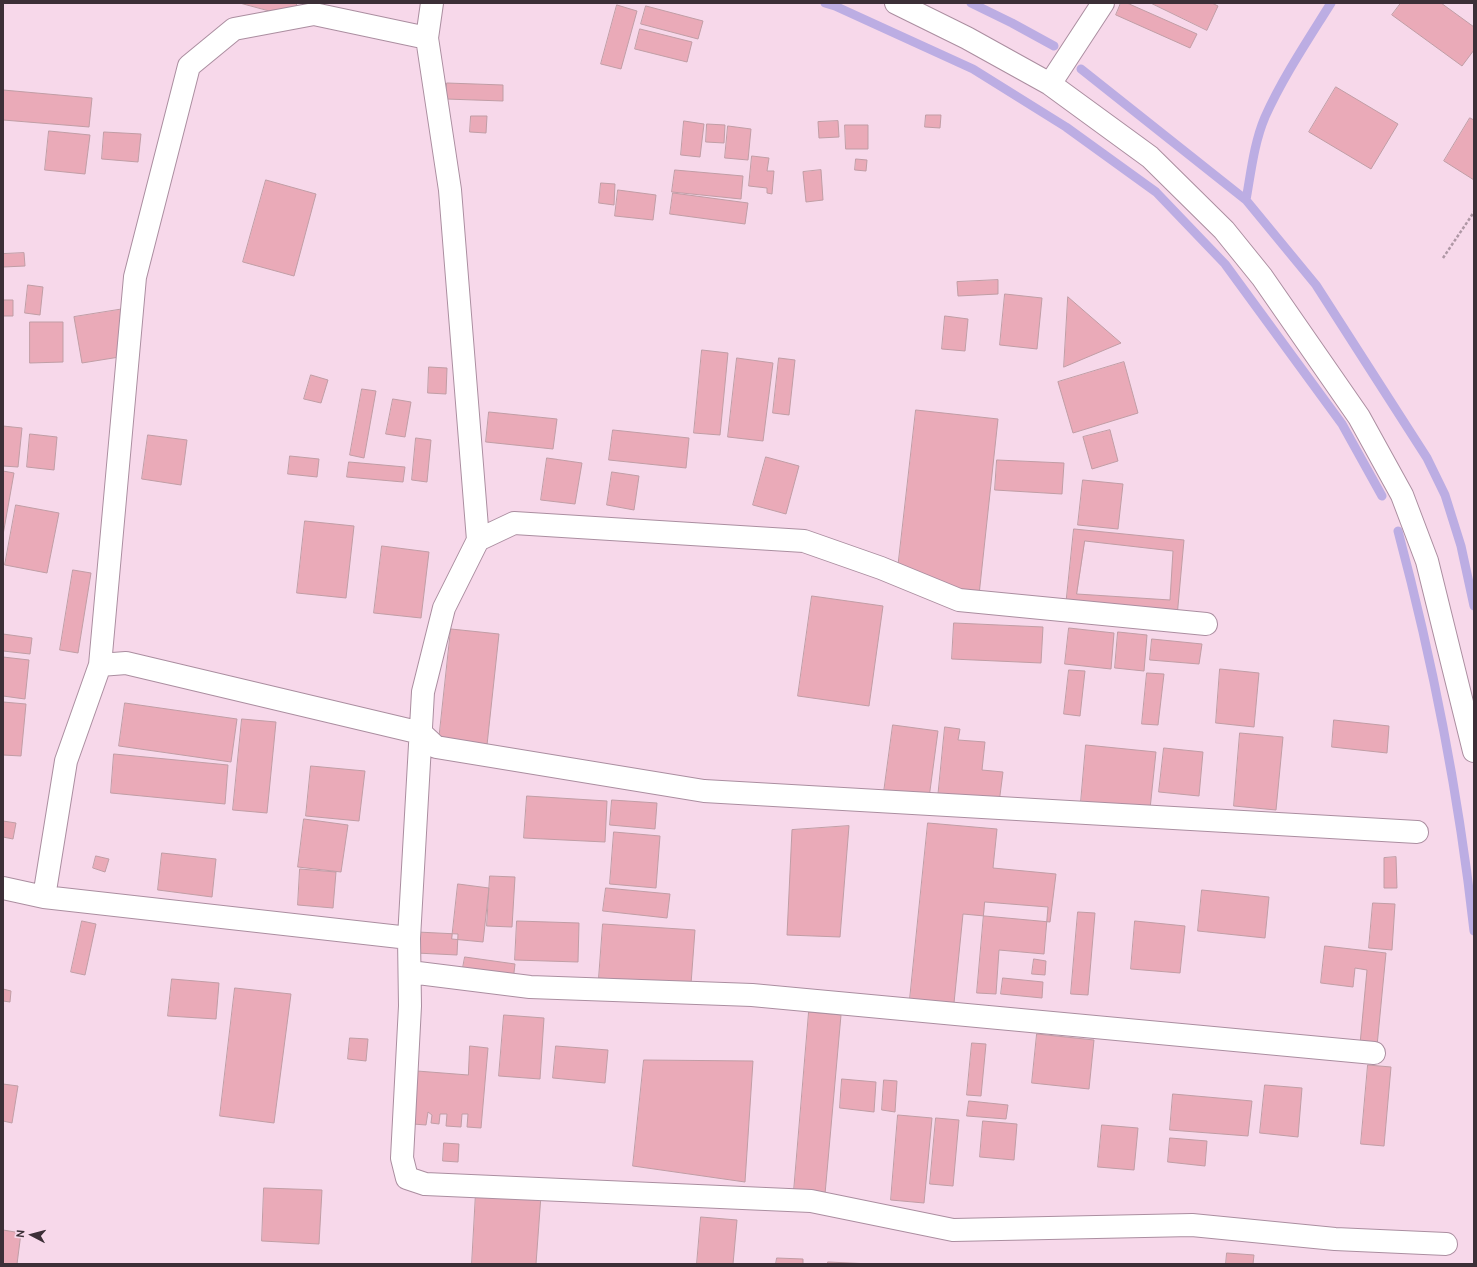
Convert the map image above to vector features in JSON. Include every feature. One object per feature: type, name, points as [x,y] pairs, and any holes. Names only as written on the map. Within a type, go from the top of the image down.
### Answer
[{"type":"street","points":[[432,3],[426,38],[450,190],[478,540],[444,608],[423,692],[409,938],[410,1006],[402,1158],[407,1178],[425,1184],[811,1201],[953,1230],[1192,1225],[1335,1239],[1446,1244]]},
{"type":"street","points":[[896,3],[967,38],[1050,84],[1150,157],[1224,230],[1262,277],[1359,417],[1402,495],[1428,561],[1474,751]]},
{"type":"street","points":[[1050,84],[1103,3]]},
{"type":"street","points":[[44,897],[66,761],[100,665],[135,277],[189,66],[234,29],[314,14],[426,38]]},
{"type":"street","points":[[478,540],[514,523],[804,541],[881,568],[959,600],[1206,624]]},
{"type":"street","points":[[100,665],[126,662],[421,733],[436,747],[704,791],[1417,832]]},
{"type":"street","points":[[3,888],[44,897],[409,938]]},
{"type":"street","points":[[410,972],[530,987],[752,995],[1374,1053]]},
{"type":"path","points":[[1443,258],[1474,212]]},
{"type":"building","points":[[240,3],[297,3],[293,17]]},
{"type":"building","points":[[1121,3],[1127,3],[1197,34],[1190,48],[1116,15]]},
{"type":"building","points":[[1151,3],[1212,3],[1218,6],[1207,30]]},
{"type":"building","points":[[1401,3],[1441,3],[1474,27],[1474,50],[1462,66],[1392,15]]},
{"type":"building","points":[[617,5],[637,11],[621,69],[601,64]]},
{"type":"building","points":[[646,6],[703,21],[698,39],[641,24]]},
{"type":"building","points":[[640,29],[692,42],[687,62],[635,49]]},
{"type":"building","points":[[447,83],[503,85],[503,101],[446,99]]},
{"type":"building","points":[[1336,87],[1398,124],[1371,169],[1309,132]]},
{"type":"building","points":[[3,90],[92,98],[89,127],[3,120]]},
{"type":"building","points":[[926,115],[941,115],[940,128],[925,127]]},
{"type":"building","points":[[471,116],[487,116],[486,133],[470,132]]},
{"type":"building","points":[[1470,118],[1474,120],[1474,180],[1444,161]]},
{"type":"building","points":[[684,121],[704,124],[700,157],[681,155]]},
{"type":"building","points":[[838,121],[839,137],[819,138],[818,122]]},
{"type":"building","points":[[707,124],[725,125],[724,143],[706,142]]},
{"type":"building","points":[[845,125],[868,125],[868,149],[846,149]]},
{"type":"building","points":[[728,126],[751,129],[748,160],[725,158]]},
{"type":"building","points":[[49,131],[90,135],[85,174],[45,170]]},
{"type":"building","points":[[104,132],[141,134],[138,162],[102,159]]},
{"type":"building","points":[[752,156],[769,158],[767,171],[774,171],[772,194],[767,193],[767,188],[749,186]]},
{"type":"building","points":[[856,159],[867,160],[866,171],[855,170]]},
{"type":"building","points":[[675,170],[743,176],[741,199],[672,192]]},
{"type":"building","points":[[821,170],[823,200],[806,202],[803,172]]},
{"type":"building","points":[[266,180],[316,194],[294,276],[243,262]]},
{"type":"building","points":[[601,183],[615,184],[614,205],[599,203]]},
{"type":"building","points":[[618,190],[656,195],[653,220],[615,216]]},
{"type":"building","points":[[673,193],[748,203],[745,224],[670,214]]},
{"type":"building","points":[[24,253],[25,266],[3,267],[3,254]]},
{"type":"building","points":[[998,280],[998,294],[958,296],[957,282]]},
{"type":"building","points":[[28,285],[43,287],[40,315],[25,313]]},
{"type":"building","points":[[1005,294],[1042,298],[1037,349],[1000,345]]},
{"type":"building","points":[[1068,297],[1121,343],[1064,367]]},
{"type":"building","points":[[3,300],[13,300],[13,316],[3,316]]},
{"type":"building","points":[[124,309],[132,355],[82,363],[74,317]]},
{"type":"building","points":[[945,316],[968,319],[965,351],[942,349]]},
{"type":"building","points":[[30,322],[63,322],[63,362],[30,363]]},
{"type":"building","points":[[702,350],[728,353],[720,435],[694,433]]},
{"type":"building","points":[[737,358],[773,363],[763,441],[728,437]]},
{"type":"building","points":[[779,358],[795,360],[789,415],[773,413]]},
{"type":"building","points":[[1124,362],[1138,413],[1073,433],[1058,382]]},
{"type":"building","points":[[429,367],[447,368],[446,394],[428,393]]},
{"type":"building","points":[[311,375],[328,380],[321,403],[304,399]]},
{"type":"building","points":[[362,389],[376,391],[364,458],[350,455]]},
{"type":"building","points":[[393,399],[411,402],[405,437],[386,434]]},
{"type":"building","points":[[916,410],[998,419],[979,595],[896,586]]},
{"type":"building","points":[[489,412],[557,419],[553,449],[486,442]]},
{"type":"building","points":[[3,426],[22,428],[18,467],[3,466]]},
{"type":"building","points":[[613,430],[689,438],[686,468],[609,460]]},
{"type":"building","points":[[1110,430],[1118,461],[1092,469],[1083,437]]},
{"type":"building","points":[[30,434],[57,437],[54,470],[27,467]]},
{"type":"building","points":[[148,435],[187,440],[181,485],[142,479]]},
{"type":"building","points":[[416,438],[431,440],[427,482],[412,480]]},
{"type":"building","points":[[290,456],[319,459],[317,477],[288,474]]},
{"type":"building","points":[[766,457],[799,466],[786,514],[753,505]]},
{"type":"building","points":[[547,458],[582,463],[575,504],[541,500]]},
{"type":"building","points":[[997,460],[1064,463],[1062,494],[995,490]]},
{"type":"building","points":[[349,462],[405,467],[403,482],[347,477]]},
{"type":"building","points":[[3,471],[14,473],[3,535]]},
{"type":"building","points":[[612,472],[639,476],[634,510],[607,505]]},
{"type":"building","points":[[1083,480],[1123,484],[1118,529],[1078,525]]},
{"type":"building","points":[[16,505],[59,513],[47,573],[5,565]]},
{"type":"building","points":[[305,521],[354,526],[346,598],[297,593]]},
{"type":"building","points":[[1074,529],[1184,540],[1177,617],[1066,606]]},
{"type":"building","points":[[1085,541],[1173,551],[1170,600],[1077,594]]},
{"type":"building","points":[[382,546],[429,552],[421,618],[374,613]]},
{"type":"building","points":[[73,570],[91,573],[78,653],[60,650]]},
{"type":"building","points":[[812,596],[883,606],[869,706],[798,696]]},
{"type":"building","points":[[954,623],[1043,627],[1041,663],[952,659]]},
{"type":"building","points":[[1069,628],[1114,633],[1111,669],[1065,664]]},
{"type":"building","points":[[451,629],[499,634],[487,745],[439,740]]},
{"type":"building","points":[[1118,632],[1147,635],[1144,671],[1115,668]]},
{"type":"building","points":[[3,634],[32,638],[30,654],[3,651]]},
{"type":"building","points":[[1152,639],[1202,644],[1199,664],[1150,660]]},
{"type":"building","points":[[3,657],[29,660],[25,699],[3,696]]},
{"type":"building","points":[[1220,669],[1259,673],[1254,727],[1216,723]]},
{"type":"building","points":[[1069,670],[1085,671],[1080,716],[1064,714]]},
{"type":"building","points":[[1147,673],[1164,674],[1158,725],[1142,724]]},
{"type":"building","points":[[3,702],[26,704],[21,756],[3,755]]},
{"type":"building","points":[[125,703],[237,719],[231,762],[119,746]]},
{"type":"building","points":[[242,719],[276,722],[267,813],[233,810]]},
{"type":"building","points":[[1334,720],[1389,726],[1387,753],[1332,747]]},
{"type":"building","points":[[893,725],[938,731],[929,798],[884,792]]},
{"type":"building","points":[[945,727],[960,729],[958,740],[985,742],[982,770],[1003,772],[999,803],[938,798]]},
{"type":"building","points":[[1240,733],[1283,737],[1276,810],[1234,806]]},
{"type":"building","points":[[1086,745],[1156,752],[1150,809],[1081,802]]},
{"type":"building","points":[[1164,748],[1203,752],[1199,796],[1159,792]]},
{"type":"building","points":[[114,754],[228,765],[225,804],[111,793]]},
{"type":"building","points":[[311,766],[365,771],[359,821],[306,816]]},
{"type":"building","points":[[527,796],[607,801],[605,842],[524,838]]},
{"type":"building","points":[[612,800],[657,803],[655,829],[610,825]]},
{"type":"building","points":[[304,819],[348,825],[341,872],[298,867]]},
{"type":"building","points":[[3,821],[16,823],[13,839],[3,837]]},
{"type":"building","points":[[928,823],[997,829],[993,868],[1056,874],[1050,922],[963,914],[954,1003],[910,999]]},
{"type":"building","points":[[849,826],[840,937],[787,935],[792,830]]},
{"type":"building","points":[[614,832],[660,836],[656,888],[610,884]]},
{"type":"building","points":[[162,853],[216,859],[212,897],[158,890]]},
{"type":"building","points":[[96,856],[109,859],[105,872],[93,868]]},
{"type":"building","points":[[1396,857],[1397,888],[1384,888],[1384,858]]},
{"type":"building","points":[[300,869],[336,872],[333,908],[298,905]]},
{"type":"building","points":[[490,876],[515,877],[512,927],[487,926]]},
{"type":"building","points":[[458,884],[489,888],[483,942],[452,939]]},
{"type":"building","points":[[606,888],[670,894],[667,918],[603,911]]},
{"type":"building","points":[[1202,890],[1269,897],[1265,938],[1198,931]]},
{"type":"building","points":[[985,902],[1048,907],[1044,954],[999,950],[996,994],[977,993]]},
{"type":"building","points":[[1373,903],[1395,904],[1392,950],[1369,948]]},
{"type":"building","points":[[1078,912],[1095,913],[1088,995],[1071,994]]},
{"type":"building","points":[[82,921],[96,924],[85,975],[71,972]]},
{"type":"building","points":[[517,921],[579,923],[578,962],[515,960]]},
{"type":"building","points":[[1135,921],[1185,926],[1180,973],[1131,969]]},
{"type":"building","points":[[603,924],[695,930],[691,984],[599,978]]},
{"type":"building","points":[[417,932],[458,934],[457,955],[416,953]]},
{"type":"building","points":[[1325,946],[1386,953],[1377,1046],[1360,1044],[1367,970],[1355,968],[1353,987],[1321,983]]},
{"type":"building","points":[[465,957],[515,964],[513,981],[462,973]]},
{"type":"building","points":[[1034,959],[1046,961],[1045,975],[1032,974]]},
{"type":"building","points":[[1003,978],[1043,982],[1042,998],[1001,994]]},
{"type":"building","points":[[172,979],[219,983],[216,1019],[168,1016]]},
{"type":"building","points":[[235,988],[291,994],[274,1123],[220,1116]]},
{"type":"building","points":[[3,989],[11,991],[10,1002],[3,1001]]},
{"type":"building","points":[[809,1012],[841,1015],[825,1194],[794,1191]]},
{"type":"building","points":[[504,1015],[544,1018],[540,1079],[499,1076]]},
{"type":"building","points":[[1037,1034],[1094,1040],[1089,1089],[1032,1083]]},
{"type":"building","points":[[350,1038],[368,1039],[366,1061],[348,1059]]},
{"type":"building","points":[[972,1043],[986,1044],[981,1096],[967,1095]]},
{"type":"building","points":[[470,1046],[488,1048],[481,1128],[467,1127],[468,1114],[462,1114],[461,1127],[446,1126],[447,1114],[440,1114],[439,1124],[431,1123],[432,1115],[428,1112],[426,1125],[413,1124],[417,1071],[468,1075]]},
{"type":"building","points":[[556,1046],[608,1050],[605,1083],[553,1078]]},
{"type":"building","points":[[644,1060],[753,1061],[745,1182],[633,1166]]},
{"type":"building","points":[[1368,1065],[1391,1067],[1384,1146],[1361,1144]]},
{"type":"building","points":[[842,1079],[876,1082],[874,1112],[840,1108]]},
{"type":"building","points":[[884,1080],[897,1081],[895,1112],[882,1110]]},
{"type":"building","points":[[3,1084],[18,1086],[12,1123],[3,1121]]},
{"type":"building","points":[[1265,1085],[1302,1088],[1298,1137],[1260,1133]]},
{"type":"building","points":[[1173,1094],[1252,1101],[1248,1136],[1170,1130]]},
{"type":"building","points":[[969,1101],[1008,1105],[1006,1119],[967,1116]]},
{"type":"building","points":[[898,1115],[932,1118],[924,1203],[891,1200]]},
{"type":"building","points":[[936,1118],[959,1120],[953,1186],[930,1184]]},
{"type":"building","points":[[983,1121],[1017,1124],[1014,1160],[980,1157]]},
{"type":"building","points":[[1102,1125],[1138,1128],[1134,1170],[1098,1167]]},
{"type":"building","points":[[1170,1138],[1207,1141],[1205,1166],[1168,1162]]},
{"type":"building","points":[[444,1143],[459,1144],[458,1162],[443,1161]]},
{"type":"building","points":[[264,1188],[322,1190],[319,1244],[262,1241]]},
{"type":"building","points":[[476,1192],[541,1195],[536,1264],[472,1264]]},
{"type":"building","points":[[701,1217],[737,1220],[733,1264],[697,1264]]},
{"type":"building","points":[[3,1230],[21,1233],[17,1264],[3,1264]]},
{"type":"building","points":[[1227,1253],[1254,1255],[1253,1264],[1226,1264]]},
{"type":"building","points":[[777,1258],[803,1259],[803,1264],[776,1264]]},
{"type":"building","points":[[828,1262],[871,1264],[828,1264]]},
{"type":"waterway","points":[[825,3],[835,6],[973,69],[1066,127],[1156,192],[1225,264],[1342,424],[1382,496]]},
{"type":"waterway","points":[[971,3],[1054,46]]},
{"type":"waterway","points":[[1246,200],[1255,147],[1265,117],[1288,73],[1331,3]]},
{"type":"waterway","points":[[1081,69],[1246,200],[1316,285],[1427,458],[1445,495],[1461,546],[1474,606]]},
{"type":"waterway","points":[[1398,531],[1423,630],[1444,730],[1461,830],[1474,931]]}]
